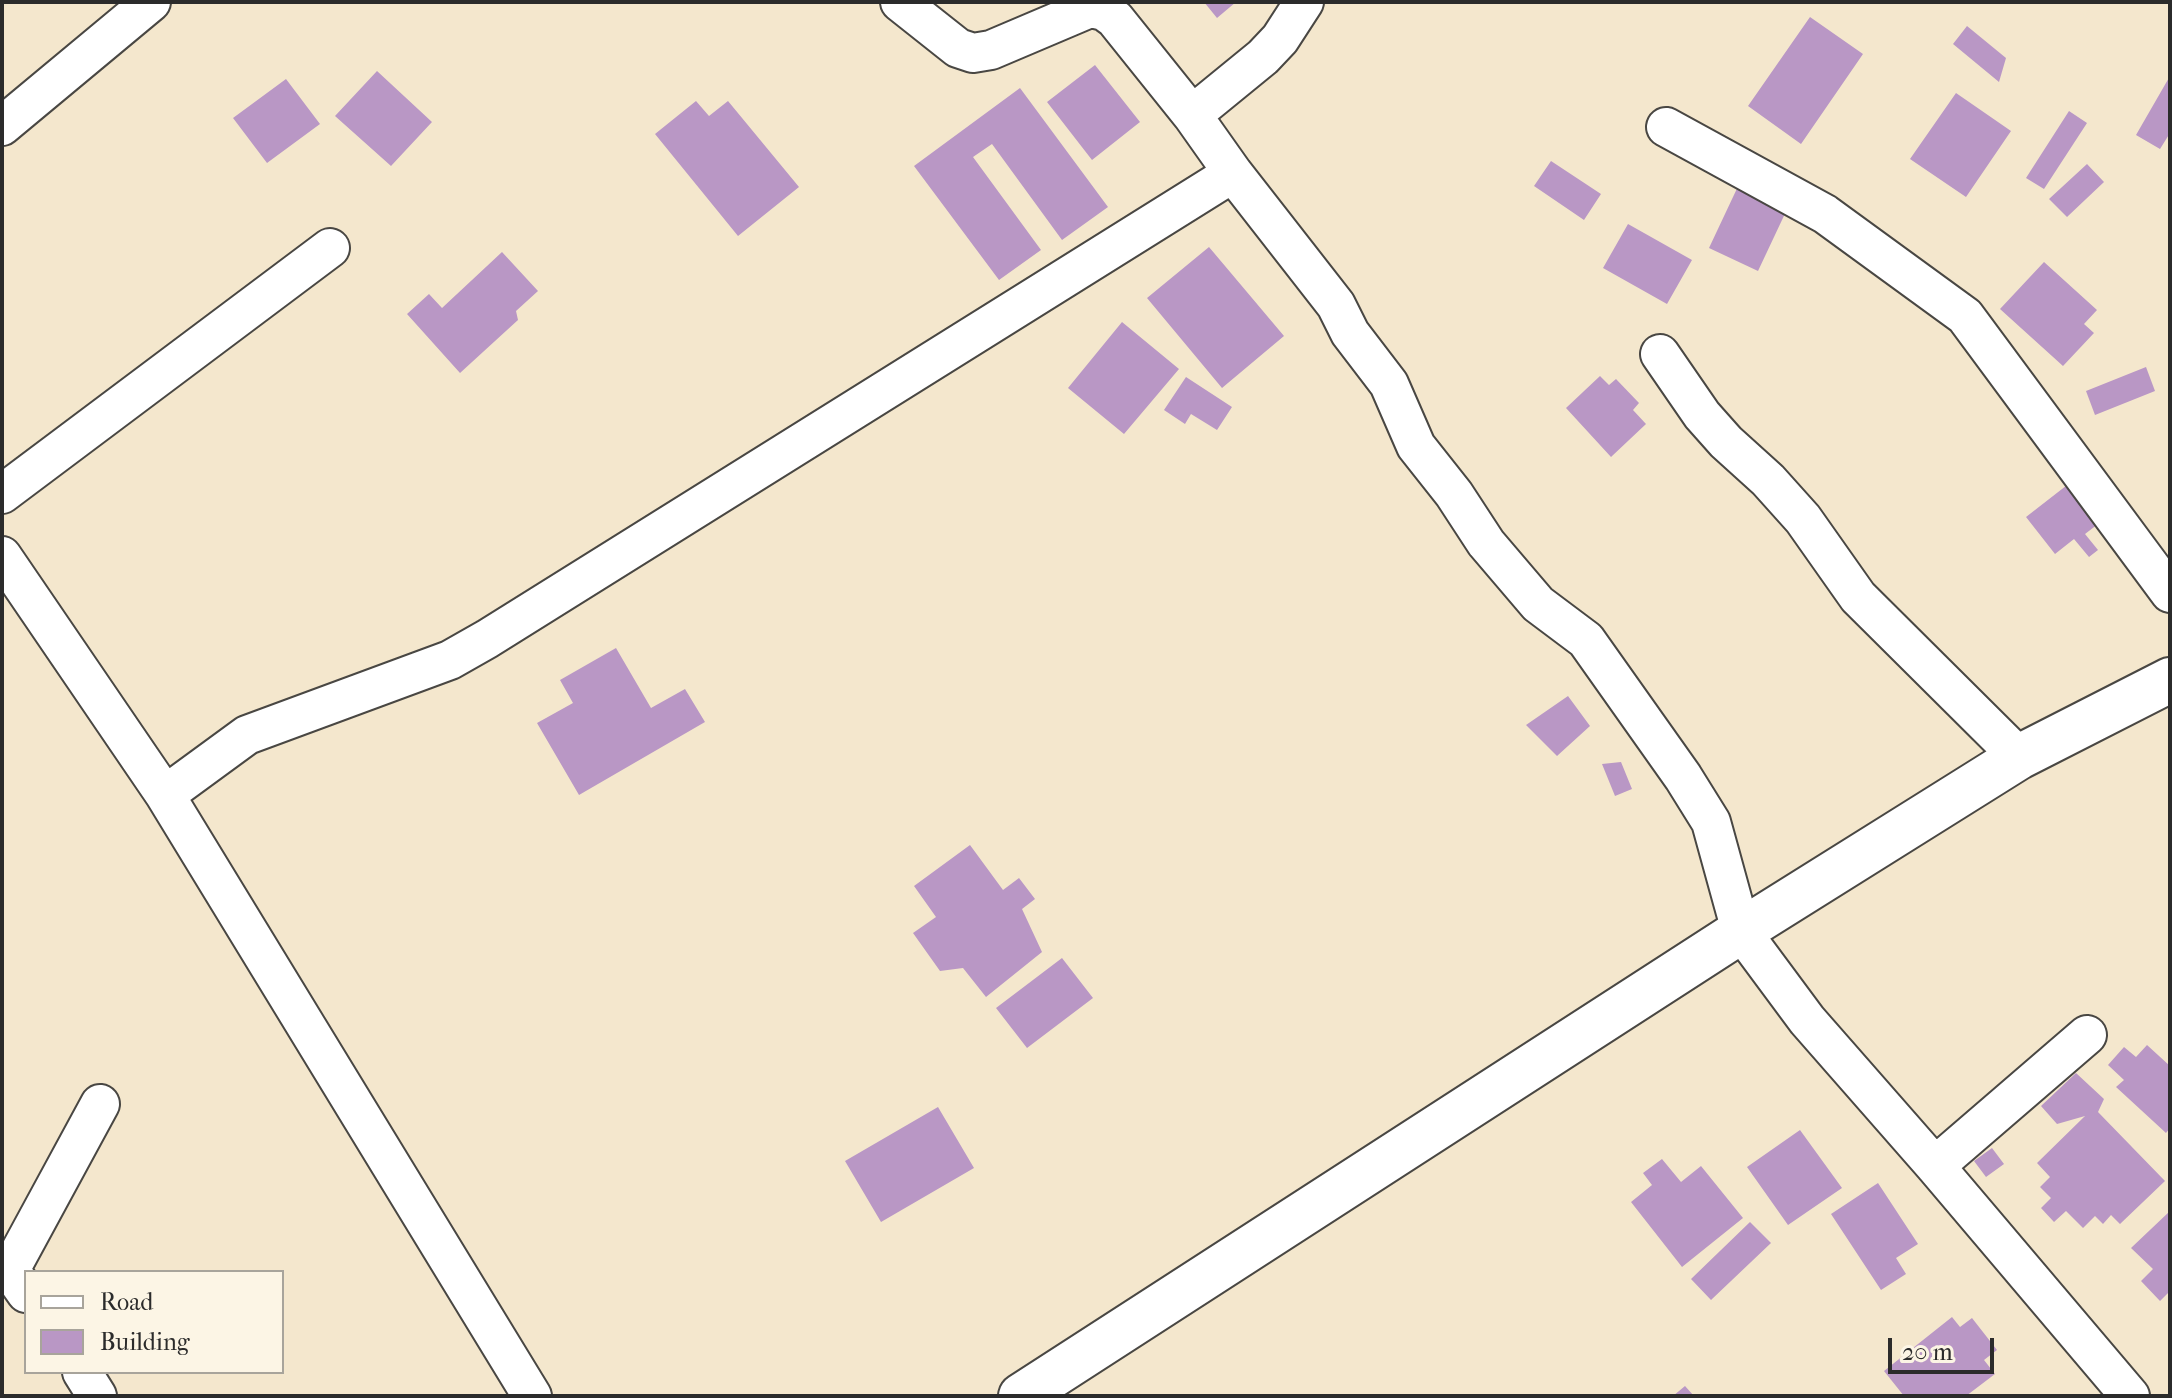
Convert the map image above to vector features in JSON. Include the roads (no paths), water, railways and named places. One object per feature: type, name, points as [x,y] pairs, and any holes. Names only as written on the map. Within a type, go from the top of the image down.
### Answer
[{"type":"street","points":[[3,122],[151,2]]},
{"type":"street","points":[[900,2],[958,48],[973,53],[991,50],[1090,8],[1104,11],[1115,19],[1336,305],[1350,333],[1389,384],[1416,446],[1454,494],[1486,543],[1538,604],[1586,640],[1683,777],[1711,822],[1741,931],[1807,1020],[2130,1396]]},
{"type":"street","points":[[1192,115],[1263,57],[1280,39],[1304,2]]},
{"type":"street","points":[[1666,127],[1825,214],[1965,316],[2170,593]]},
{"type":"street","points":[[165,795],[247,735],[450,660],[487,639],[1233,173]]},
{"type":"street","points":[[2,494],[330,248]]},
{"type":"street","points":[[1660,354],[1702,415],[1803,519],[1858,597],[2019,757]]},
{"type":"street","points":[[2,556],[165,795],[532,1396]]},
{"type":"street","points":[[1021,1396],[1741,931],[2019,757],[2170,680]]},
{"type":"street","points":[[1935,1166],[2087,1035]]},
{"type":"street","points":[[13,1275],[100,1104]]}]
